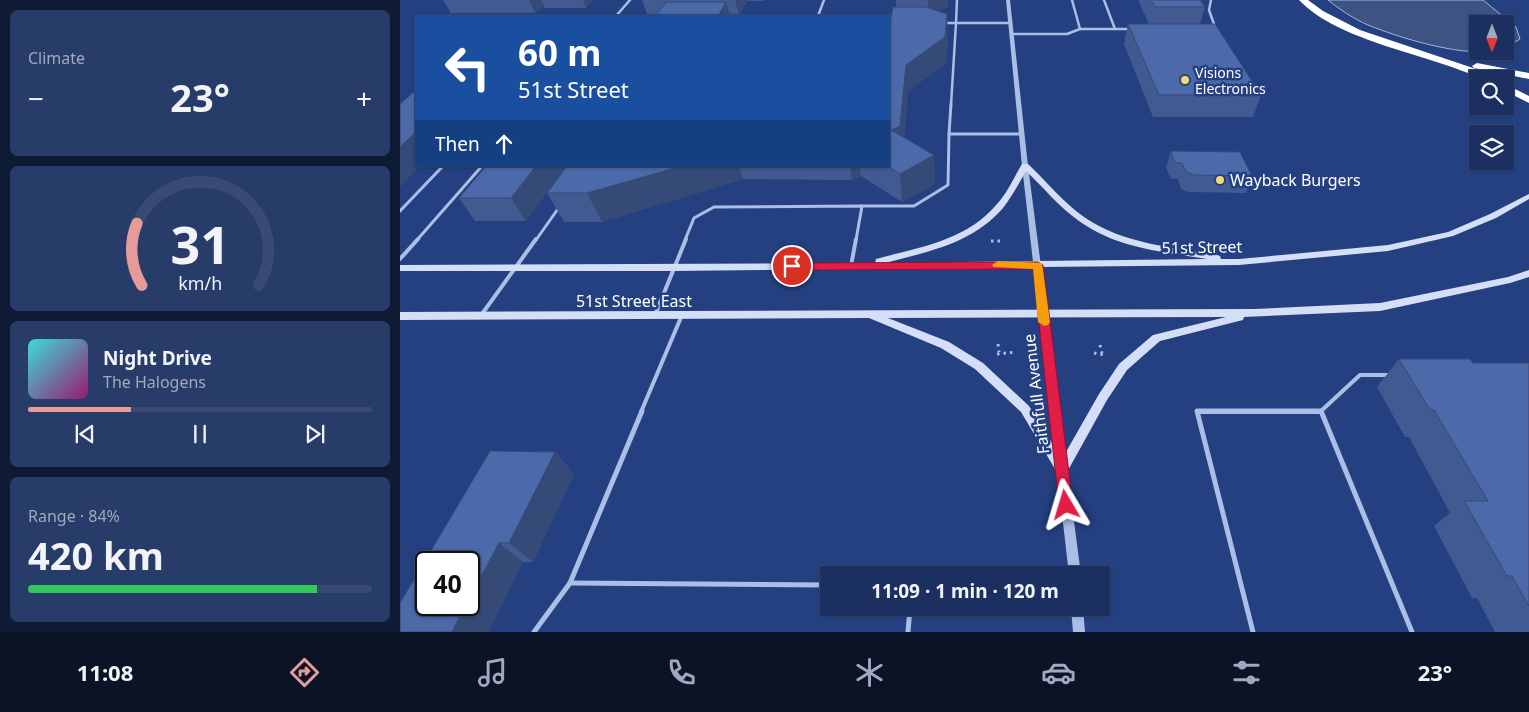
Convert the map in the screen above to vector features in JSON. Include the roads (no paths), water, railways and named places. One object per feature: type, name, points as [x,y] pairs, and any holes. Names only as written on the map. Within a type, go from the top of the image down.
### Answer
[{"type":"highway","points":[[1303,0],[1336,23],[1368,37],[1436,58],[1469,71]]},
{"type":"highway","points":[[1436,58],[1529,76]]},
{"type":"highway","points":[[1514,92],[1529,100]]},
{"type":"main road","points":[[864,265],[942,246],[974,231],[986,222],[1001,205],[1026,166],[1081,220],[1098,229],[1125,240],[1239,262]]},
{"type":"main road","name":"51st Street","points":[[864,265],[1239,262],[1388,248],[1450,234],[1493,216],[1529,196]]},
{"type":"main road","name":"51st Street East","points":[[400,268],[674,268],[864,265]]},
{"type":"main road","points":[[867,314],[1255,313],[1380,307],[1510,280],[1529,273]]},
{"type":"main road","points":[[1062,470],[1102,397],[1123,367],[1157,338],[1255,313]]},
{"type":"main road","points":[[867,314],[945,345],[979,366],[1025,409],[1062,470]]},
{"type":"main road","name":"51st Street East","points":[[400,316],[867,314]]},
{"type":"street","name":"Faithfull Avenue","points":[[1008,0],[1022,134],[1074,566]]},
{"type":"street","points":[[1078,616],[1079,632]]},
{"type":"lane","points":[[617,15],[630,0]]},
{"type":"lane","points":[[818,15],[824,0]]},
{"type":"lane","points":[[655,315],[694,218],[714,207],[914,206],[948,185],[957,0]]},
{"type":"lane","points":[[1072,0],[1080,29]]},
{"type":"lane","points":[[1104,0],[1115,29]]},
{"type":"lane","points":[[1211,0],[1209,10],[1216,29]]},
{"type":"lane","points":[[937,23],[1011,23]]},
{"type":"lane","points":[[1012,34],[1067,34],[1080,29],[1134,29]]},
{"type":"lane","points":[[949,134],[1022,134]]},
{"type":"lane","points":[[400,210],[442,167]]},
{"type":"lane","points":[[400,259],[481,167]]},
{"type":"lane","points":[[481,316],[565,199]]},
{"type":"lane","points":[[851,266],[862,206]]},
{"type":"lane","points":[[534,632],[570,583],[682,315]]},
{"type":"lane","points":[[1253,632],[1197,411],[1321,411],[1360,375],[1399,375]]},
{"type":"lane","points":[[1321,411],[1412,632]]},
{"type":"lane","points":[[570,583],[820,584]]},
{"type":"lane","points":[[908,632],[909,616]]},
{"type":"water","points":[[1328,0],[1483,0],[1501,15],[1469,15],[1469,51],[1430,45],[1396,35],[1368,25],[1347,14]]},
{"type":"water","points":[[1514,25],[1516,27],[1520,39],[1514,43]]},
{"type":"place","name":"Visions Electronics","points":[[1185,80]]},
{"type":"place","name":"Wayback Burgers","points":[[1220,180]]}]
